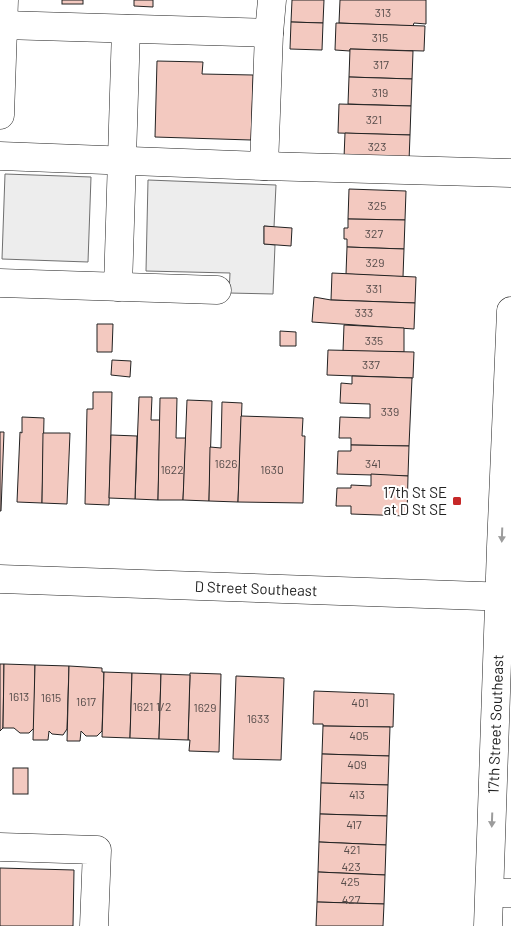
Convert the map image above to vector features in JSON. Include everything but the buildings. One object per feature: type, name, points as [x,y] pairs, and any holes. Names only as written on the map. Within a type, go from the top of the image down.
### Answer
[{"type":"main road","points":[[264,166],[272,0]]},
{"type":"main road","points":[[0,115],[3,12],[126,29],[269,33]]},
{"type":"main road","points":[[118,287],[126,29]]},
{"type":"main road","points":[[0,156],[511,173]]},
{"type":"main road","points":[[0,283],[217,290]]},
{"type":"main road","name":"17th Street Southeast","points":[[488,926],[500,893],[511,311]]},
{"type":"main road","name":"D Street Southeast","points":[[0,579],[505,597]]},
{"type":"main road","points":[[0,847],[97,850],[94,926]]},
{"type":"shaded area","points":[[5,174],[91,177],[88,262],[2,259]]},
{"type":"shaded area","points":[[148,180],[276,185],[274,227],[264,226],[264,244],[275,245],[273,294],[229,293],[230,273],[146,271]]},
{"type":"place","name":"17th St SE at D St SE","points":[[457,501]]}]
